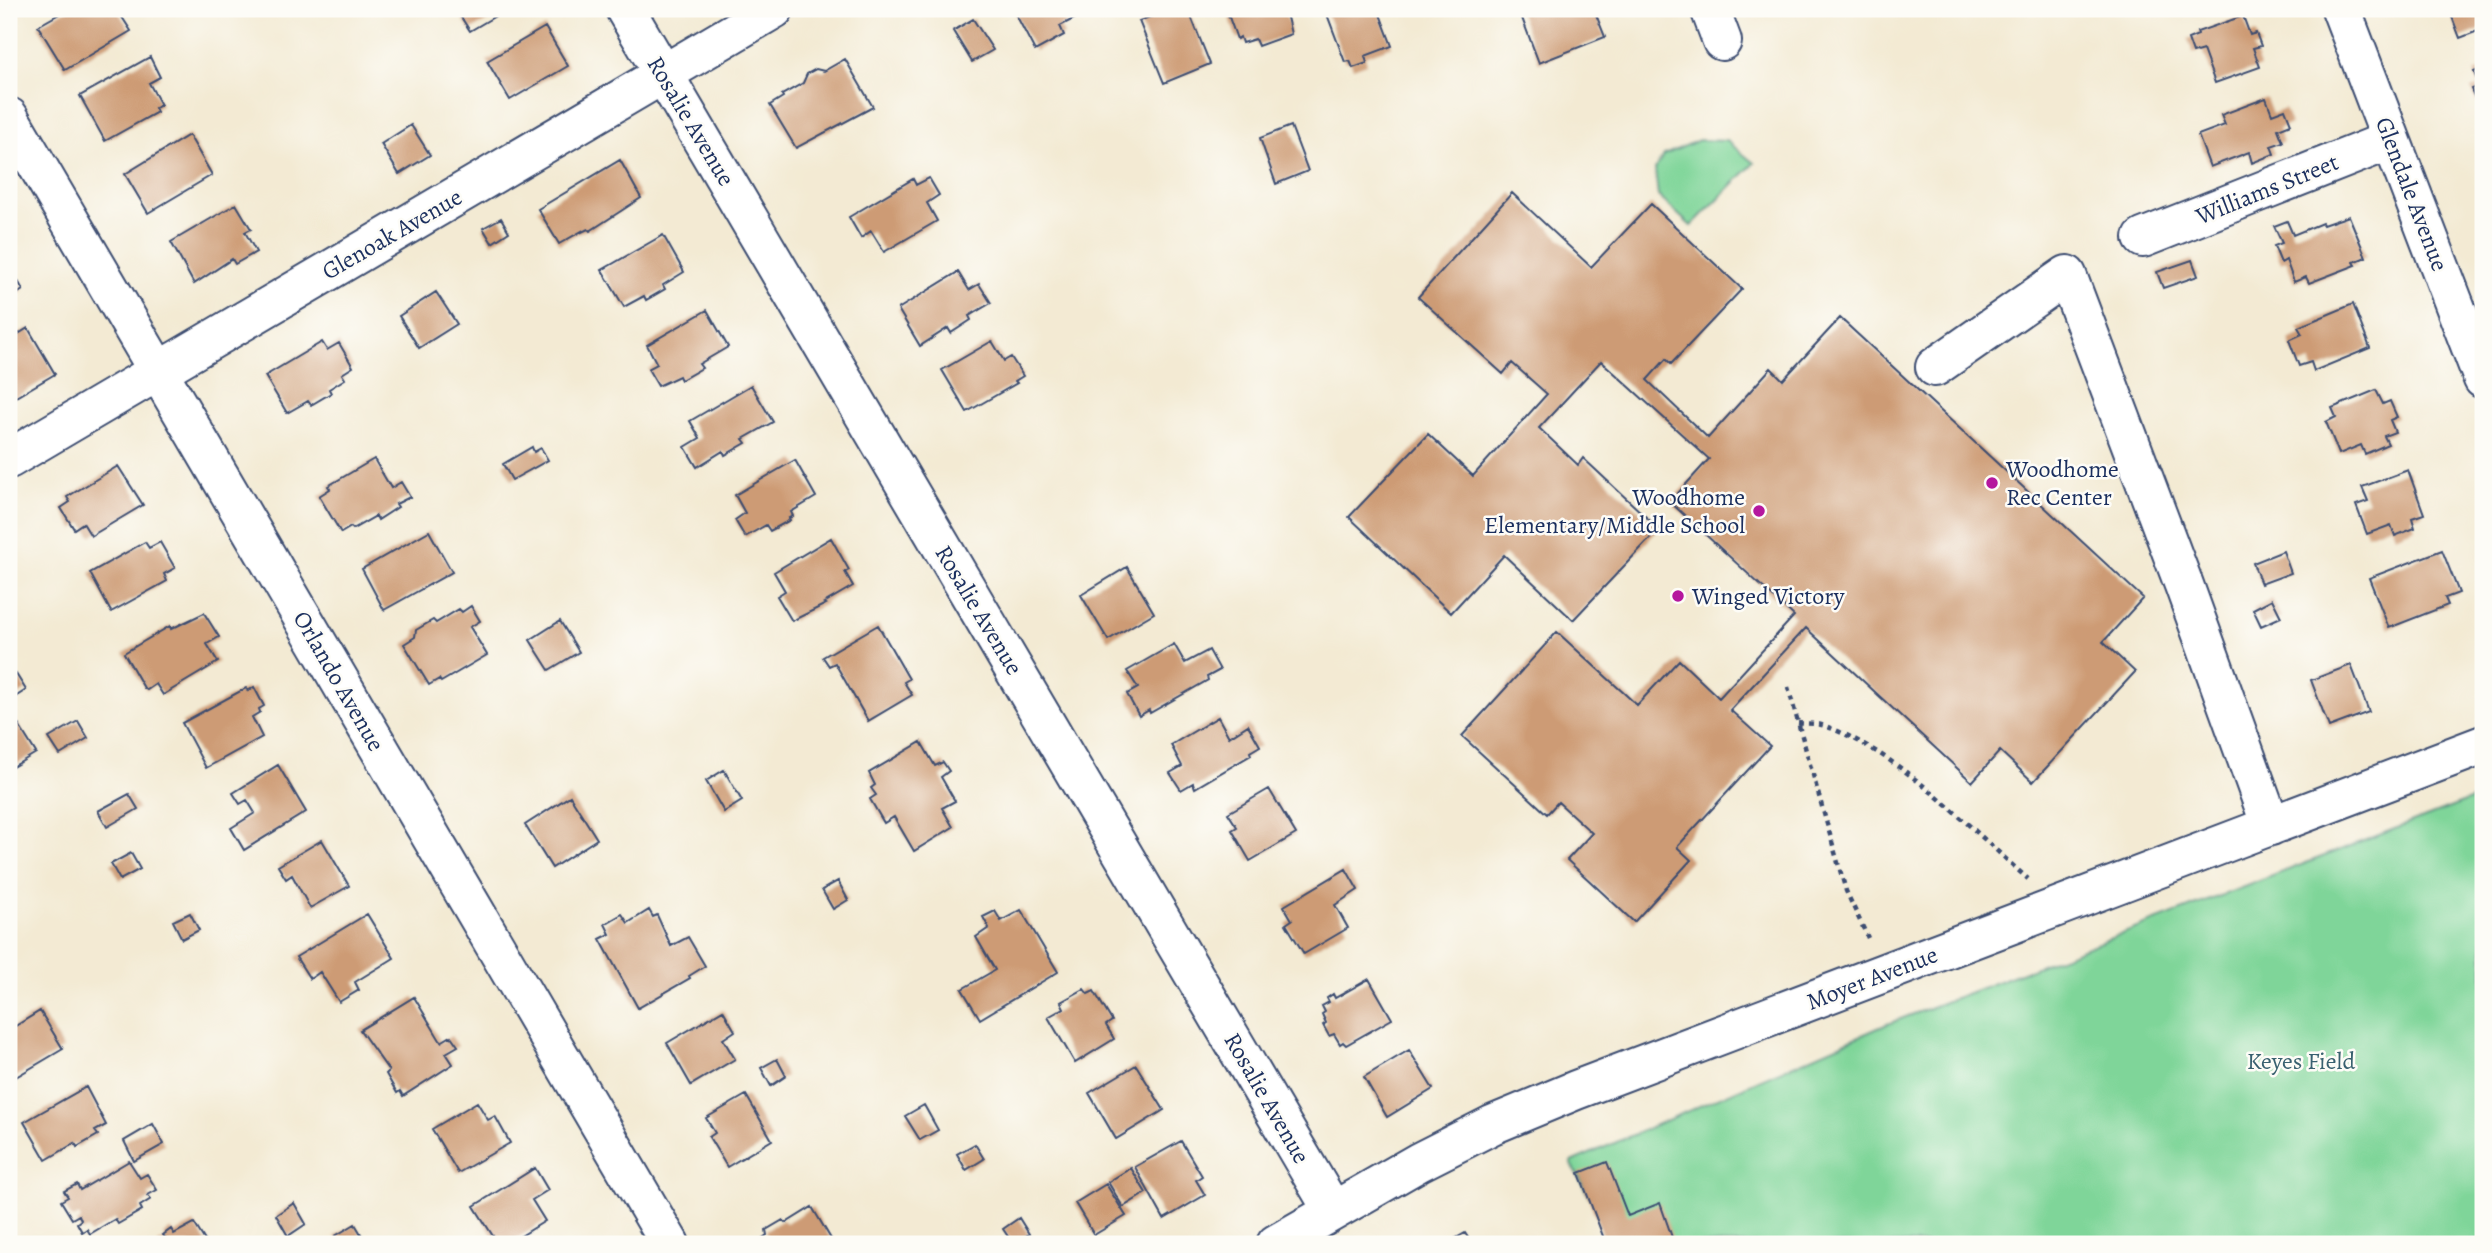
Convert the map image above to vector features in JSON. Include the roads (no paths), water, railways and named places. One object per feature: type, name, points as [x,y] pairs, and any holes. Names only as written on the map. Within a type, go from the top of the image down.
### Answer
[{"type":"street","name":"Rosalie Avenue","points":[[625,9],[1333,1211]]},
{"type":"street","name":"Glenoak Avenue","points":[[9,459],[774,9]]},
{"type":"street","name":"Glendale Avenue","points":[[2341,9],[2483,379]]},
{"type":"street","name":"Orlando Avenue","points":[[9,117],[670,1244]]},
{"type":"street","name":"Williams Street","points":[[2143,238],[2391,140]]},
{"type":"street","points":[[1935,367],[2067,275],[2271,826]]},
{"type":"street","name":"Moyer Avenue","points":[[1276,1244],[1492,1125],[1576,1090],[2483,745]]},
{"type":"place","name":"Woodhome Rec Center","points":[[1992,483]]},
{"type":"place","name":"Woodhome Elementary/Middle School","points":[[1759,511]]},
{"type":"place","name":"Winged Victory","points":[[1678,596]]},
{"type":"park label","name":"Keyes Field","points":[[2301,1061]]}]
